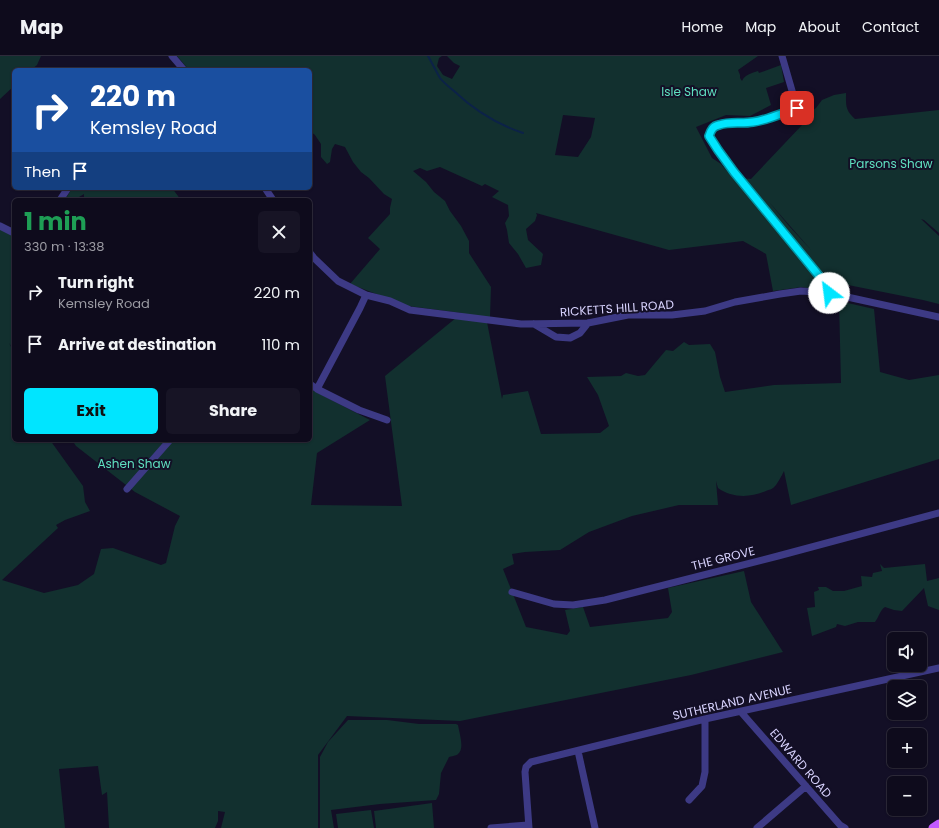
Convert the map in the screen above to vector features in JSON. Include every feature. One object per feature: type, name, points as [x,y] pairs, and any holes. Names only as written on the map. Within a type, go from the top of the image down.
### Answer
[{"type":"main road","points":[[933,828],[939,824]]},
{"type":"street","points":[[172,56],[181,68]]},
{"type":"street","points":[[782,56],[797,108],[751,123],[728,123],[718,125],[711,129],[709,136],[734,172],[820,277],[829,293]]},
{"type":"street","points":[[0,226],[12,231]]},
{"type":"street","name":"RICKETTS HILL ROAD","points":[[312,256],[338,281],[366,295],[390,301],[410,310],[521,324],[588,323],[628,316],[672,315],[705,311],[735,302],[801,291],[829,293],[939,317]]},
{"type":"street","points":[[317,389],[366,295]]},
{"type":"street","points":[[533,324],[556,337],[570,338],[580,333],[588,323]]},
{"type":"street","points":[[312,385],[359,410],[387,420]]},
{"type":"street","points":[[127,490],[168,442]]},
{"type":"street","name":"THE GROVE","points":[[512,592],[554,604],[573,605],[599,601],[778,556],[939,513]]},
{"type":"street","name":"SUTHERLAND AVENUE","points":[[529,826],[525,772],[526,767],[531,762],[705,719],[939,668]]},
{"type":"street","name":"EDWARD ROAD","points":[[741,712],[845,828]]},
{"type":"street","points":[[689,800],[702,786],[705,772],[705,719]]},
{"type":"street","points":[[578,751],[595,828]]},
{"type":"street","points":[[757,828],[806,786]]},
{"type":"street","points":[[491,828],[529,826]]},
{"type":"green space","points":[[0,56],[41,56],[37,65],[33,68],[12,68],[12,88],[0,99]]},
{"type":"green space","points":[[177,56],[442,56],[439,58],[437,66],[443,75],[452,79],[460,66],[454,63],[447,56],[758,56],[738,70],[740,78],[742,81],[744,77],[751,73],[758,71],[759,73],[781,65],[784,82],[766,88],[771,105],[750,116],[726,115],[696,127],[712,158],[721,164],[732,177],[751,179],[803,124],[808,123],[807,114],[816,108],[822,100],[834,95],[846,93],[849,113],[855,119],[939,110],[939,233],[921,219],[939,236],[939,304],[843,284],[850,294],[826,292],[802,287],[773,291],[766,254],[743,241],[669,250],[536,213],[537,215],[535,221],[526,229],[528,240],[543,254],[541,265],[526,268],[518,254],[509,243],[505,223],[509,216],[508,205],[492,197],[499,191],[485,184],[482,186],[440,167],[427,171],[420,168],[413,171],[445,201],[469,241],[469,253],[491,287],[490,317],[486,317],[502,399],[503,395],[528,391],[541,434],[600,433],[609,426],[598,395],[587,377],[621,376],[626,373],[638,376],[645,375],[666,350],[673,351],[684,342],[689,345],[710,344],[715,352],[720,377],[725,392],[774,385],[841,383],[839,301],[874,309],[880,372],[909,380],[939,375],[939,459],[791,505],[784,471],[773,488],[754,495],[741,496],[729,494],[718,488],[716,481],[718,505],[679,505],[632,516],[589,532],[560,550],[512,554],[514,564],[503,569],[526,627],[567,635],[570,631],[565,610],[583,607],[590,627],[668,618],[672,612],[668,588],[744,571],[751,602],[783,652],[691,675],[460,721],[347,716],[318,755],[318,828],[221,828],[225,812],[218,811],[218,821],[215,828],[109,828],[107,792],[102,795],[98,766],[59,769],[65,828],[0,828],[0,225],[12,230],[12,347],[9,343],[12,348],[12,442],[51,442],[83,486],[85,502],[90,511],[56,525],[58,528],[2,580],[44,593],[78,585],[94,574],[101,549],[113,548],[161,565],[166,563],[175,526],[180,516],[135,492],[76,446],[73,442],[312,442],[312,390],[370,420],[317,453],[311,505],[402,506],[385,376],[462,313],[408,306],[350,284],[380,249],[368,238],[390,214],[392,199],[384,194],[361,172],[353,162],[345,147],[335,144],[332,149],[330,162],[327,164],[321,157],[321,144],[312,133],[312,68],[187,68]],"holes":[[[563,115],[595,118],[591,137],[578,157],[555,155]],[[769,202],[812,251],[789,226]]]},
{"type":"green space","points":[[71,190],[174,190],[180,198],[84,198],[84,194],[77,198],[66,198]]},
{"type":"green space","points":[[880,564],[884,568],[925,564],[927,581],[939,578],[939,610],[928,606],[924,588],[902,611],[885,607],[875,622],[858,622],[845,626],[837,624],[836,627],[812,636],[807,608],[815,607],[814,592],[819,590],[818,587],[826,587],[833,591],[844,591],[862,586],[861,576],[872,577],[873,573],[882,571]]},
{"type":"green space","points":[[348,720],[387,720],[419,724],[458,725],[461,740],[460,752],[457,755],[449,757],[441,773],[439,794],[436,800],[380,804],[331,810],[334,828],[320,828],[320,757],[328,742]]},
{"type":"green space","points":[[432,803],[434,828],[376,828],[374,811]]},
{"type":"green space","points":[[371,810],[374,828],[338,828],[336,814]]},
{"type":"waterway","points":[[428,56],[440,78],[469,104],[495,121],[523,133]]},
{"type":"route","points":[[797,108],[751,123],[728,123],[718,125],[711,129],[709,136],[734,172],[820,277],[829,293]]},
{"type":"park label","name":"Isle Shaw","points":[[689,91]]},
{"type":"park label","name":"Parsons Shaw","points":[[891,163]]},
{"type":"park label","name":"Ashen Shaw","points":[[134,463]]}]
